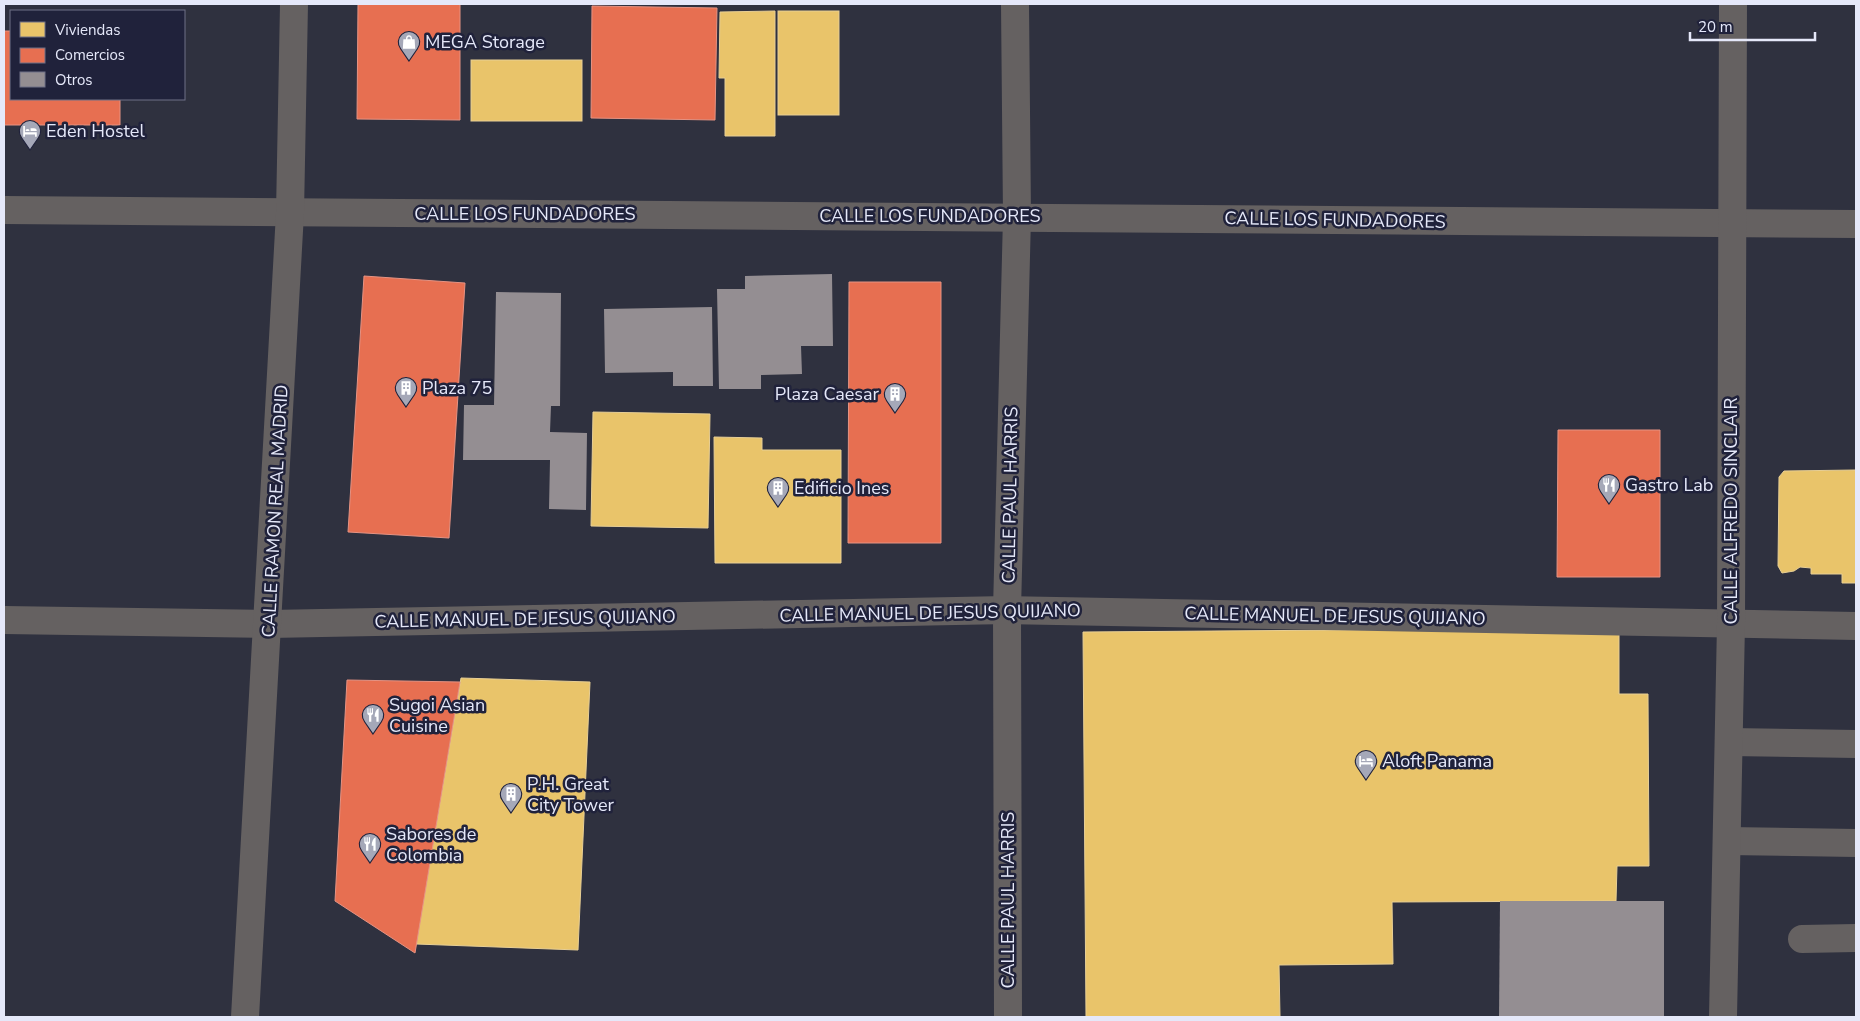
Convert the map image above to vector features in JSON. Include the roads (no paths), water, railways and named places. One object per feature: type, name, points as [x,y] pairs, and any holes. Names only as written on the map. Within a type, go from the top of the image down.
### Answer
[{"type":"street","name":"CALLE RAMON REAL MADRID","points":[[245,1017],[269,624],[290,213],[294,4]]},
{"type":"street","name":"CALLE PAUL HARRIS","points":[[1008,1017],[1007,610],[1017,217],[1015,4]]},
{"type":"street","name":"CALLE ALFREDO SINCLAIR","points":[[1724,1017],[1731,624],[1733,4]]},
{"type":"street","name":"CALLE LOS FUNDADORES","points":[[4,210],[1856,224]]},
{"type":"street","name":"CALLE MANUEL DE JESUS QUIJANO","points":[[4,620],[269,624],[1007,610],[1856,626]]},
{"type":"street","points":[[1729,742],[1856,744]]},
{"type":"street","points":[[1727,841],[1856,843]]},
{"type":"street","points":[[1802,939],[1856,938]]},
{"type":"place","name":"MEGA Storage","points":[[409,61]]},
{"type":"place","name":"Eden Hostel","points":[[30,150]]},
{"type":"place","name":"Plaza 75","points":[[406,407]]},
{"type":"place","name":"Plaza Caesar","points":[[895,413]]},
{"type":"place","name":"Gastro Lab","points":[[1609,504]]},
{"type":"place","name":"Edificio Ines","points":[[778,507]]},
{"type":"place","name":"Sugoi Asian Cuisine","points":[[373,734]]},
{"type":"place","name":"Aloft Panama","points":[[1366,780]]},
{"type":"place","name":"P.H. Great City Tower","points":[[511,813]]},
{"type":"place","name":"Sabores de Colombia","points":[[370,863]]}]
